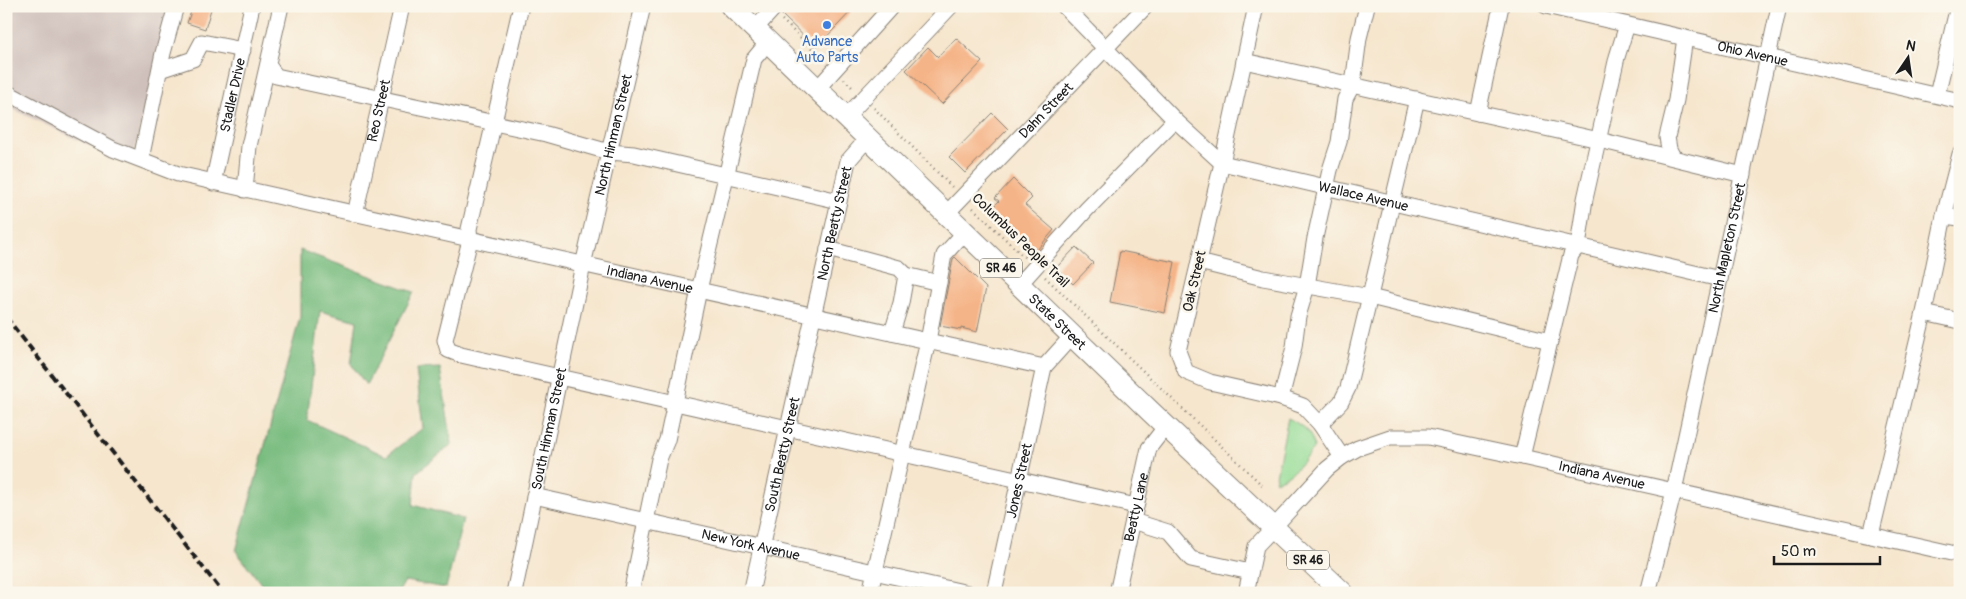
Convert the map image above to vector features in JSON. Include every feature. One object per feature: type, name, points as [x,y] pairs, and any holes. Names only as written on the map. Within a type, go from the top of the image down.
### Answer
[{"type":"highway","name":"State Street","points":[[731,6],[1072,336],[1343,593]]},
{"type":"street","points":[[141,159],[176,6]]},
{"type":"street","name":"Stadler Drive","points":[[213,183],[252,6]]},
{"type":"street","points":[[245,190],[249,146],[281,6]]},
{"type":"street","name":"Reo Street","points":[[355,214],[402,6]]},
{"type":"street","points":[[521,6],[469,229],[470,240],[445,340],[448,350],[559,378],[1019,480],[1135,513],[1168,532],[1191,559],[1250,572]]},
{"type":"street","name":"North Hinman Street","points":[[583,265],[643,6]]},
{"type":"street","points":[[817,89],[892,6]]},
{"type":"street","name":"Wallace Avenue","points":[[1064,6],[1175,120],[1222,163],[1720,279]]},
{"type":"street","name":"Dahn Street","points":[[946,214],[1146,6]]},
{"type":"street","name":"Oak Street","points":[[1256,6],[1178,351],[1186,372],[1210,382],[1281,398],[1303,406],[1320,424],[1342,457]]},
{"type":"street","points":[[1281,398],[1294,347],[1298,316],[1307,286],[1326,188],[1339,142],[1345,99],[1353,84],[1359,38],[1368,6]]},
{"type":"street","points":[[1478,113],[1501,6]]},
{"type":"street","name":"Ohio Avenue","points":[[1546,6],[1584,10],[1627,25],[1960,101]]},
{"type":"street","name":"North Mapleton Street","points":[[1648,593],[1674,491],[1779,6]]},
{"type":"street","points":[[1937,95],[1958,6]]},
{"type":"street","points":[[631,593],[659,459],[667,440],[699,290],[754,59],[761,36],[774,8]]},
{"type":"street","points":[[846,117],[940,10]]},
{"type":"street","points":[[1522,457],[1571,255],[1578,246],[1599,140],[1627,25]]},
{"type":"street","points":[[1673,157],[1669,149],[1667,137],[1676,100],[1685,38]]},
{"type":"street","points":[[160,70],[193,60],[202,42],[243,50]]},
{"type":"street","points":[[1244,61],[1599,140],[1742,175]]},
{"type":"street","points":[[268,65],[276,76],[546,134],[609,152],[634,154],[839,201]]},
{"type":"street","name":"Indiana Avenue","points":[[6,92],[113,149],[178,174],[1044,367]]},
{"type":"street","points":[[1320,424],[1341,402],[1348,388],[1417,99]]},
{"type":"street","points":[[1019,285],[1087,209],[1175,120]]},
{"type":"street","name":"North Beatty Street","points":[[813,316],[848,161],[868,138]]},
{"type":"street","points":[[1871,535],[1960,154]]},
{"type":"street","points":[[1944,216],[1960,218]]},
{"type":"street","points":[[870,593],[928,341],[944,255],[965,232]]},
{"type":"street","points":[[828,249],[899,268],[906,275],[939,283]]},
{"type":"street","points":[[1199,262],[1262,278],[1370,297],[1550,341]]},
{"type":"street","name":"South Hinman Street","points":[[514,593],[583,265]]},
{"type":"street","points":[[892,333],[901,303],[906,275]]},
{"type":"street","points":[[1924,313],[1960,322]]},
{"type":"street","name":"South Beatty Street","points":[[751,593],[813,316]]},
{"type":"street","points":[[1044,367],[1072,336]]},
{"type":"street","name":"Jones Street","points":[[994,593],[1044,367]]},
{"type":"street","name":"Beatty Lane","points":[[1117,593],[1149,448],[1166,426]]},
{"type":"street","name":"Indiana Avenue","points":[[1246,593],[1256,546],[1328,469],[1342,457],[1358,448],[1390,437],[1428,437],[1960,555]]},
{"type":"street","name":"New York Avenue","points":[[534,496],[968,593]]},
{"type":"path","name":"Columbus People Trail","points":[[774,8],[963,198],[1262,485]]},
{"type":"shaded area","points":[[6,6],[171,6],[131,165],[6,106]]},
{"type":"green space","points":[[300,250],[414,292],[366,385],[351,364],[357,321],[320,311],[307,420],[386,456],[423,428],[416,369],[440,368],[452,444],[416,473],[413,505],[463,519],[446,588],[405,581],[398,593],[268,593],[236,551],[300,317]]},
{"type":"green space","points":[[1288,418],[1302,426],[1309,433],[1314,448],[1292,472],[1275,481]]},
{"type":"building","points":[[193,6],[212,6],[205,29],[187,23]]},
{"type":"building","points":[[787,6],[856,6],[816,48],[781,14]]},
{"type":"building","points":[[956,38],[982,62],[942,104],[906,70],[928,47],[938,57]]},
{"type":"building","points":[[992,113],[1008,129],[965,173],[949,157]]},
{"type":"building","points":[[1013,179],[1032,198],[1025,205],[1054,230],[1036,251],[989,211],[999,201],[995,198]]},
{"type":"building","points":[[1076,247],[1093,263],[1073,284],[1056,268]]},
{"type":"building","points":[[1120,251],[1175,262],[1165,313],[1110,302]]},
{"type":"building","points":[[955,257],[986,288],[977,332],[940,326],[953,259]]},
{"type":"railway","points":[[6,317],[223,593]]},
{"type":"place","name":"Advance Auto Parts","points":[[827,25]]}]
